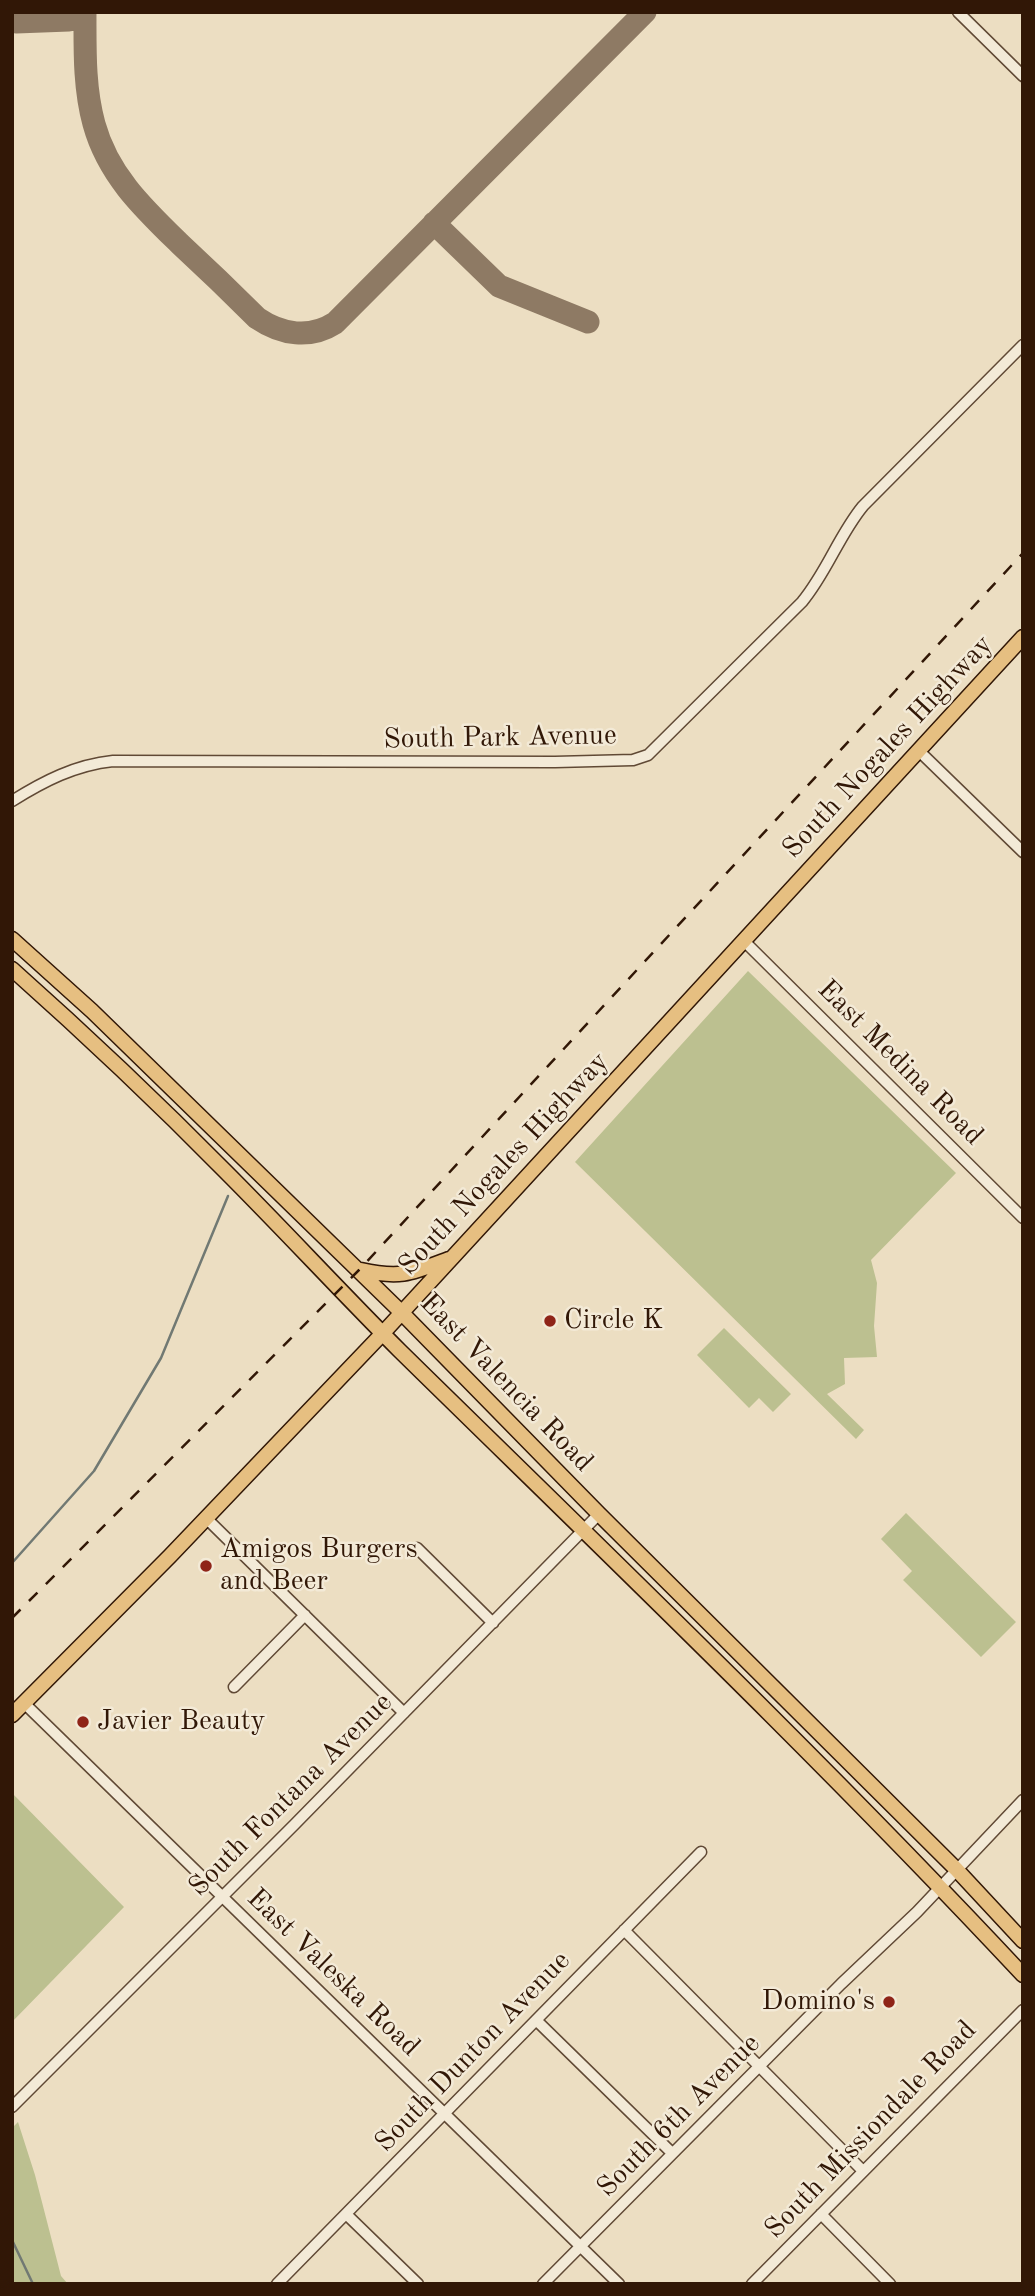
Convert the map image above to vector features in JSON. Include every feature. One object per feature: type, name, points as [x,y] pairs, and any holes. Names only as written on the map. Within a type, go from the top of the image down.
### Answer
[{"type":"main road","name":"South Nogales Highway","points":[[12,1715],[383,1333],[1023,637]]},
{"type":"main road","name":"East Valencia Road","points":[[12,939],[92,1011],[401,1311],[599,1514],[956,1870],[1023,1941]]},
{"type":"main road","name":"East Valencia Road","points":[[12,969],[227,1172],[383,1333],[940,1887],[1023,1975]]},
{"type":"main road","points":[[76,1027],[92,1011]]},
{"type":"main road","points":[[227,1172],[243,1157]]},
{"type":"main road","points":[[359,1270],[391,1276],[404,1275],[453,1257]]},
{"type":"main road","points":[[738,1684],[754,1668]]},
{"type":"street","points":[[958,12],[1023,76]]},
{"type":"street","name":"South Park Avenue","points":[[12,801],[70,770],[93,763],[113,761],[555,762],[634,760],[648,755],[802,602],[863,506],[1023,345]]},
{"type":"street","points":[[918,750],[1023,852]]},
{"type":"street","name":"East Medina Road","points":[[744,941],[1023,1217]]},
{"type":"street","name":"South Fontana Avenue","points":[[12,2107],[599,1514]]},
{"type":"street","points":[[206,1518],[404,1713]]},
{"type":"street","points":[[416,1548],[493,1623]]},
{"type":"street","points":[[234,1687],[305,1615]]},
{"type":"street","name":"East Valeska Road","points":[[24,1703],[619,2284]]},
{"type":"street","name":"South 6th Avenue","points":[[543,2284],[841,1984],[917,1912],[1023,1800]]},
{"type":"street","name":"South Dunton Avenue","points":[[277,2284],[701,1852]]},
{"type":"street","points":[[624,1930],[863,2171]]},
{"type":"street","name":"South Missiondale Road","points":[[752,2284],[1023,2010]]},
{"type":"street","points":[[536,2020],[672,2153]]},
{"type":"street","points":[[346,2214],[418,2284]]},
{"type":"street","points":[[821,2214],[890,2284]]},
{"type":"green space","points":[[748,971],[956,1173],[871,1260],[877,1283],[874,1326],[877,1357],[844,1358],[845,1384],[827,1394],[864,1430],[856,1439],[575,1162]]},
{"type":"green space","points":[[724,1328],[791,1394],[773,1412],[759,1398],[749,1408],[697,1355]]},
{"type":"green space","points":[[906,1513],[1016,1622],[981,1657],[903,1580],[912,1571],[881,1539]]},
{"type":"green space","points":[[12,1793],[124,1907],[12,2022]]},
{"type":"green space","points":[[18,2122],[35,2175],[61,2276],[68,2284],[12,2284],[12,2128]]},
{"type":"waterway","points":[[12,1563],[94,1471],[161,1358],[228,1196]]},
{"type":"waterway","points":[[12,2240],[33,2284]]},
{"type":"taxiway","points":[[16,22],[69,20],[75,19],[81,12]]},
{"type":"taxiway","points":[[85,12],[88,97],[100,142],[118,175],[153,217],[257,318],[276,328],[296,333],[316,331],[335,323],[645,12]]},
{"type":"taxiway","points":[[434,223],[499,286],[588,322]]},
{"type":"railway","points":[[12,1618],[359,1270],[1023,553]]},
{"type":"place","name":"Circle K","points":[[550,1321]]},
{"type":"place","name":"Amigos Burgers and Beer","points":[[206,1566]]},
{"type":"place","name":"Javier Beauty","points":[[83,1722]]},
{"type":"place","name":"Domino's","points":[[889,2002]]}]
